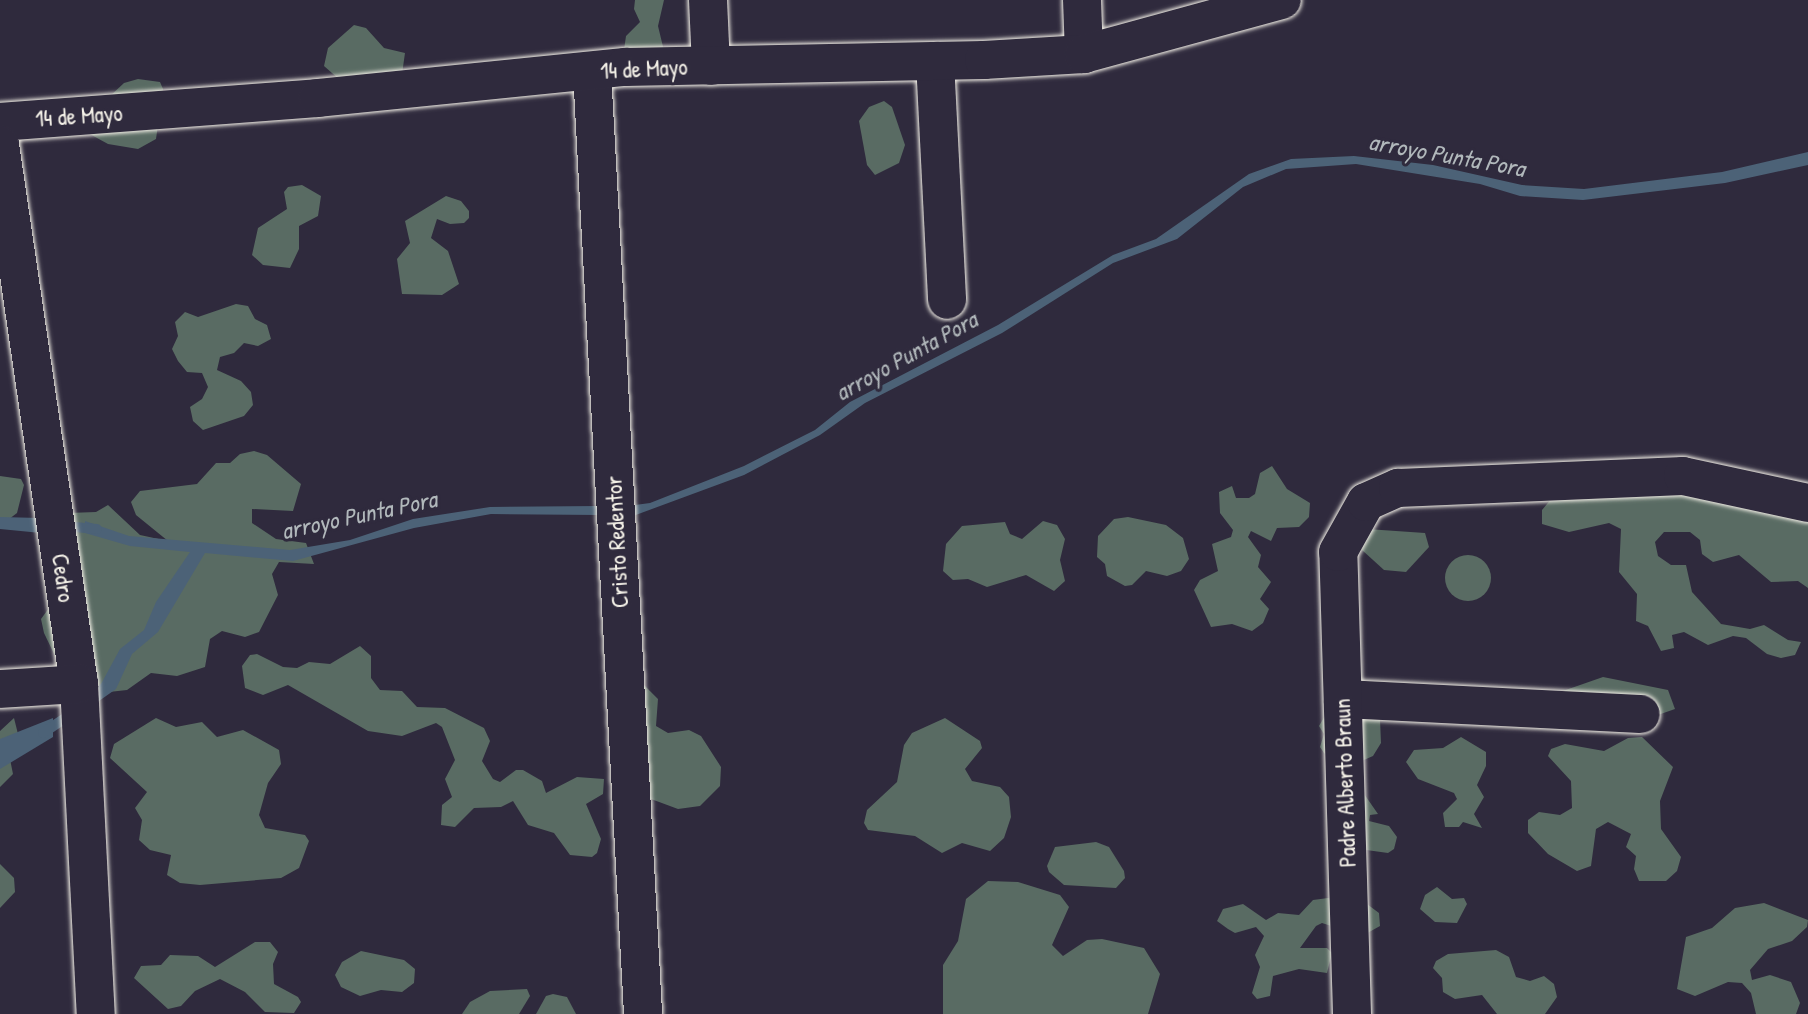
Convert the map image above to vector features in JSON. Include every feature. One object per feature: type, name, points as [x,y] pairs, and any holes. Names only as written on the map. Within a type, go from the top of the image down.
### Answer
[{"type":"street","points":[[708,0],[710,66]]},
{"type":"street","points":[[1082,0],[1084,54]]},
{"type":"street","name":"14 de Mayo","points":[[0,122],[592,71],[1084,54],[1282,0]]},
{"type":"street","points":[[935,61],[947,300]]},
{"type":"street","name":"Cristo Redentor","points":[[592,71],[643,1014]]},
{"type":"street","name":"Cedro","points":[[0,145],[80,700],[96,1014]]},
{"type":"street","name":"Padre Alberto Braun","points":[[1352,1014],[1338,552],[1366,502],[1398,488],[1683,476],[1808,503]]},
{"type":"street","points":[[0,689],[80,700]]},
{"type":"street","points":[[1343,699],[1641,714]]},
{"type":"green space","points":[[635,0],[664,0],[658,26],[665,55],[624,50],[626,36],[640,22],[634,9]]},
{"type":"green space","points":[[354,25],[366,28],[384,48],[405,53],[402,74],[340,80],[324,66],[328,48]]},
{"type":"green space","points":[[138,79],[160,82],[163,89],[156,139],[138,149],[108,144],[77,127],[124,83]]},
{"type":"green space","points":[[884,101],[892,107],[905,145],[899,163],[875,175],[867,165],[859,121],[869,107]]},
{"type":"green space","points":[[302,185],[321,196],[318,216],[299,226],[299,249],[290,268],[263,265],[252,255],[258,228],[287,209],[284,192],[288,187]]},
{"type":"green space","points":[[446,196],[461,201],[469,211],[469,218],[464,223],[450,224],[437,219],[431,238],[448,251],[459,284],[442,295],[402,294],[397,259],[410,243],[405,221]]},
{"type":"green space","points":[[236,304],[248,306],[255,319],[267,325],[271,339],[258,346],[244,343],[234,353],[220,357],[217,370],[241,381],[251,392],[253,405],[244,416],[203,430],[193,421],[190,407],[202,399],[208,387],[202,373],[187,372],[178,361],[172,349],[178,336],[175,322],[185,312],[198,317]]},
{"type":"green space","points":[[254,451],[267,455],[301,484],[293,511],[252,509],[252,523],[276,539],[306,543],[314,564],[279,562],[272,574],[278,595],[259,632],[245,637],[222,631],[210,639],[205,667],[177,676],[151,673],[127,690],[100,693],[56,658],[44,633],[41,619],[57,597],[68,513],[96,512],[108,505],[140,535],[168,541],[136,515],[131,502],[140,491],[197,484],[216,463],[230,463],[240,454]]},
{"type":"green space","points":[[1272,466],[1287,489],[1310,503],[1309,517],[1299,527],[1277,528],[1271,541],[1251,531],[1248,537],[1261,555],[1258,567],[1271,582],[1260,599],[1269,609],[1263,623],[1252,631],[1232,624],[1211,627],[1194,590],[1200,580],[1218,571],[1212,544],[1231,537],[1233,530],[1220,513],[1219,492],[1232,486],[1236,498],[1249,498],[1255,494],[1260,473]]},
{"type":"green space","points":[[0,476],[21,479],[24,485],[17,513],[0,526]]},
{"type":"green space","points":[[1675,494],[1808,507],[1808,588],[1798,581],[1771,582],[1739,555],[1713,562],[1702,554],[1700,540],[1690,532],[1664,532],[1655,542],[1658,556],[1671,565],[1686,565],[1692,592],[1721,624],[1750,629],[1764,625],[1788,640],[1801,642],[1795,655],[1781,658],[1767,654],[1746,638],[1733,636],[1708,645],[1684,632],[1672,635],[1674,648],[1661,651],[1648,626],[1636,621],[1637,594],[1619,572],[1621,529],[1609,523],[1569,532],[1542,524],[1542,510],[1552,498]]},
{"type":"green space","points":[[1128,517],[1166,525],[1183,538],[1189,559],[1181,571],[1167,576],[1146,571],[1132,585],[1125,586],[1107,576],[1105,564],[1097,557],[1098,536],[1114,519]]},
{"type":"green space","points":[[1043,521],[1057,525],[1065,539],[1060,560],[1065,581],[1054,591],[1026,575],[987,587],[968,579],[953,580],[943,571],[946,544],[962,526],[1005,522],[1010,534],[1022,539]]},
{"type":"green space","points":[[1367,529],[1425,533],[1429,547],[1406,572],[1384,570],[1362,550]]},
{"type":"green space","points":[[1468,555],[1485,561],[1491,578],[1485,595],[1468,601],[1451,595],[1445,578],[1451,561]]},
{"type":"green space","points":[[360,646],[371,656],[371,678],[380,690],[402,691],[417,707],[445,708],[484,728],[490,741],[482,761],[493,779],[500,782],[516,770],[523,770],[542,781],[546,793],[577,777],[604,779],[603,794],[586,804],[601,839],[597,853],[592,857],[570,855],[554,833],[528,825],[513,801],[501,807],[474,808],[455,827],[441,825],[442,805],[452,797],[445,779],[455,760],[442,727],[436,723],[402,736],[368,731],[288,685],[263,695],[245,688],[242,666],[250,655],[257,654],[283,667],[297,668],[309,662],[330,664]]},
{"type":"green space","points":[[1603,677],[1668,690],[1675,709],[1655,716],[1560,692]]},
{"type":"green space","points":[[644,685],[658,699],[656,726],[668,733],[689,730],[701,736],[721,767],[720,786],[700,806],[678,809],[643,796]]},
{"type":"green space","points":[[1326,714],[1380,719],[1381,743],[1373,756],[1357,763],[1334,760],[1324,753],[1320,747],[1324,734],[1319,726]]},
{"type":"green space","points":[[14,718],[19,738],[10,759],[13,774],[0,787],[0,731]]},
{"type":"green space","points":[[156,718],[176,727],[202,722],[217,737],[243,730],[279,750],[281,764],[268,783],[259,815],[265,828],[305,835],[309,841],[299,868],[281,878],[200,885],[180,883],[167,875],[171,855],[150,850],[139,840],[142,820],[135,808],[147,792],[110,758],[114,744]]},
{"type":"green space","points":[[945,718],[980,741],[982,748],[965,769],[972,781],[1000,787],[1009,797],[1011,817],[1004,838],[990,851],[962,843],[942,853],[915,836],[868,830],[864,823],[867,810],[897,782],[904,745],[912,733]]},
{"type":"green space","points":[[1461,737],[1486,752],[1486,766],[1477,785],[1484,797],[1474,814],[1482,828],[1463,822],[1459,827],[1445,827],[1443,813],[1457,799],[1454,793],[1418,779],[1406,762],[1414,750],[1443,748]]},
{"type":"green space","points":[[1642,737],[1673,767],[1660,801],[1661,829],[1681,857],[1677,871],[1666,881],[1639,881],[1634,869],[1636,856],[1626,847],[1631,834],[1608,822],[1596,829],[1591,866],[1577,871],[1548,854],[1528,833],[1528,820],[1539,812],[1560,815],[1572,808],[1571,781],[1548,756],[1551,749],[1565,744],[1604,751],[1628,738]]},
{"type":"green space","points":[[1362,791],[1378,814],[1370,815],[1369,821],[1389,826],[1397,837],[1394,849],[1388,853],[1352,848]]},
{"type":"green space","points":[[1096,842],[1109,847],[1124,871],[1125,878],[1116,888],[1064,885],[1049,872],[1047,866],[1055,847]]},
{"type":"green space","points":[[0,864],[14,878],[15,892],[0,908]]},
{"type":"green space","points":[[988,881],[1018,882],[1060,895],[1069,907],[1052,945],[1063,956],[1087,940],[1102,939],[1144,948],[1160,974],[1148,1014],[943,1014],[943,965],[958,941],[966,899]]},
{"type":"green space","points":[[1437,887],[1452,899],[1464,898],[1467,904],[1457,923],[1435,922],[1420,909],[1425,895]]},
{"type":"green space","points":[[1328,898],[1367,904],[1379,913],[1380,926],[1362,936],[1322,923],[1316,926],[1300,948],[1327,948],[1332,953],[1327,973],[1299,969],[1273,976],[1270,996],[1257,999],[1252,993],[1260,967],[1255,955],[1264,936],[1256,927],[1235,933],[1228,929],[1217,921],[1223,909],[1243,904],[1266,920],[1278,913],[1299,915],[1313,900]]},
{"type":"green space","points":[[1764,903],[1808,920],[1807,927],[1792,941],[1768,949],[1750,970],[1752,980],[1770,975],[1791,982],[1800,1003],[1796,1014],[1756,1014],[1751,993],[1742,983],[1728,982],[1695,996],[1677,989],[1686,937],[1712,928],[1735,908]]},
{"type":"green space","points":[[255,942],[270,942],[278,952],[273,964],[274,984],[298,997],[301,1002],[294,1013],[265,1012],[245,992],[220,979],[195,991],[181,1006],[168,1009],[134,978],[141,966],[161,965],[170,955],[198,956],[215,967]]},
{"type":"green space","points":[[1496,950],[1509,957],[1516,977],[1530,981],[1544,976],[1554,984],[1557,997],[1545,1014],[1497,1014],[1482,995],[1455,999],[1443,992],[1442,978],[1433,968],[1436,961],[1448,954]]},
{"type":"green space","points":[[361,951],[404,960],[415,969],[414,983],[402,992],[381,990],[360,996],[341,987],[335,975],[342,962]]},
{"type":"green space","points":[[527,989],[530,996],[519,1014],[462,1014],[470,1002],[490,991]]},
{"type":"green space","points":[[553,994],[567,997],[576,1014],[536,1014],[546,996]]},
{"type":"water","points":[[1808,152],[1808,165],[1725,183],[1583,200],[1520,196],[1480,184],[1356,164],[1286,169],[1243,187],[1177,239],[1113,263],[1002,333],[865,403],[820,435],[744,475],[633,516],[635,505],[650,503],[744,466],[815,430],[850,402],[998,325],[1113,255],[1156,239],[1249,174],[1291,159],[1354,156],[1433,165],[1522,185],[1584,189],[1722,172]]},
{"type":"water","points":[[599,506],[599,515],[491,514],[414,528],[293,561],[205,553],[158,632],[132,654],[116,689],[89,708],[86,698],[101,684],[120,649],[144,630],[156,602],[190,552],[130,546],[85,533],[85,521],[129,536],[290,550],[350,540],[413,519],[490,507]]},
{"type":"water","points":[[0,517],[40,518],[41,533],[0,529]]},
{"type":"water","points":[[53,718],[53,737],[0,769],[0,739]]},
{"type":"waterway","name":"arroyo Punta Pora","points":[[63,526],[97,529]]},
{"type":"waterway","points":[[43,733],[71,714]]}]
